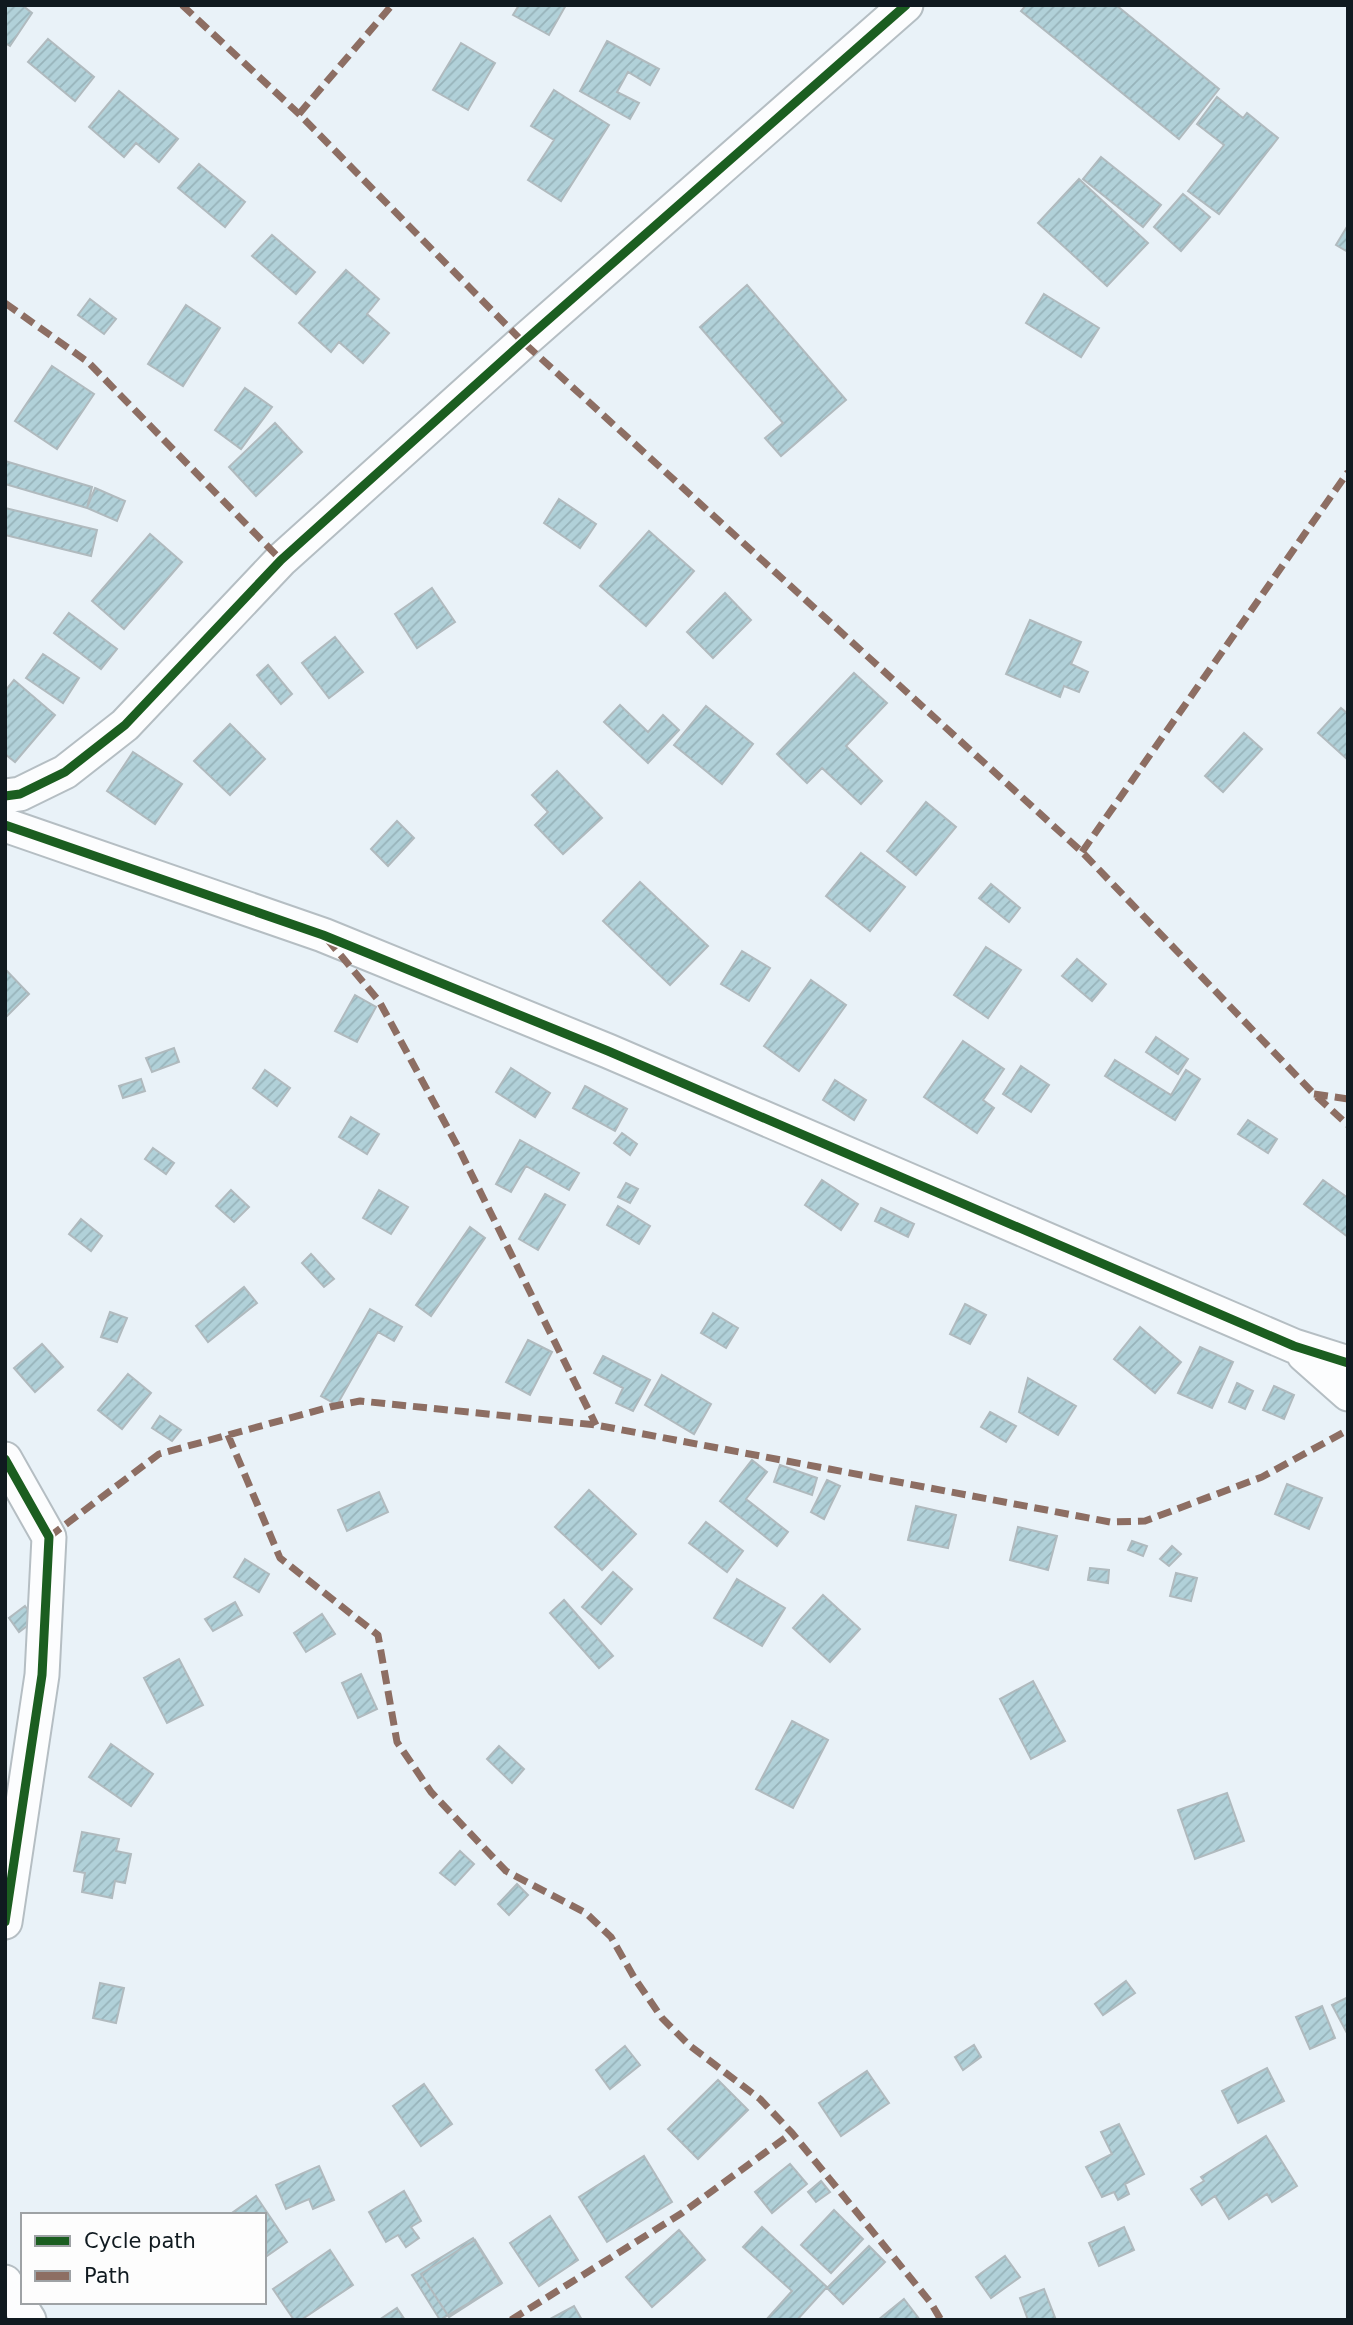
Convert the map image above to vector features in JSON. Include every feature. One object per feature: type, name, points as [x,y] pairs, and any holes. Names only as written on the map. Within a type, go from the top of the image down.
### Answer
[{"type":"street","points":[[5,796],[20,794],[65,772],[125,725],[281,560],[906,5]]},
{"type":"street","points":[[5,825],[323,935],[608,1051],[1294,1346],[1348,1363]]},
{"type":"street","points":[[1294,1346],[1348,1394]]},
{"type":"street","points":[[5,1459],[48,1536],[42,1675],[5,1922]]},
{"type":"street","points":[[5,2282],[29,2320]]},
{"type":"building","points":[[5,5],[22,5],[32,13],[10,46],[5,43]]},
{"type":"building","points":[[519,5],[566,5],[549,35],[513,15]]},
{"type":"building","points":[[1026,5],[1116,5],[1219,89],[1179,139],[1021,11]]},
{"type":"building","points":[[48,39],[94,77],[75,101],[28,62]]},
{"type":"building","points":[[607,41],[659,69],[650,85],[628,72],[617,92],[639,103],[630,119],[580,91]]},
{"type":"building","points":[[461,43],[495,63],[468,110],[433,90]]},
{"type":"building","points":[[554,90],[609,125],[561,201],[528,180],[554,140],[531,126]]},
{"type":"building","points":[[119,91],[178,139],[159,162],[136,143],[124,157],[89,127]]},
{"type":"building","points":[[1217,97],[1243,118],[1247,113],[1278,138],[1219,214],[1188,191],[1224,145],[1197,124]]},
{"type":"building","points":[[1101,157],[1161,205],[1143,227],[1083,179]]},
{"type":"building","points":[[199,164],[245,202],[225,227],[178,188]]},
{"type":"building","points":[[1079,179],[1148,243],[1107,286],[1038,223]]},
{"type":"building","points":[[1183,194],[1210,217],[1181,251],[1154,227]]},
{"type":"building","points":[[1348,225],[1348,252],[1336,245]]},
{"type":"building","points":[[272,235],[315,272],[296,294],[252,256]]},
{"type":"building","points":[[346,270],[379,299],[367,314],[389,333],[363,363],[339,342],[331,352],[299,323]]},
{"type":"building","points":[[747,285],[846,400],[781,456],[765,438],[783,423],[700,327]]},
{"type":"building","points":[[1044,294],[1099,328],[1081,357],[1026,323]]},
{"type":"building","points":[[90,299],[116,319],[104,334],[78,315]]},
{"type":"building","points":[[186,305],[220,328],[183,386],[148,364]]},
{"type":"building","points":[[52,366],[94,394],[57,449],[15,421]]},
{"type":"building","points":[[245,388],[272,407],[241,449],[215,430]]},
{"type":"building","points":[[275,423],[302,452],[256,496],[229,467]]},
{"type":"building","points":[[5,461],[92,487],[87,508],[5,484]]},
{"type":"building","points":[[95,488],[125,501],[117,521],[87,508]]},
{"type":"building","points":[[559,499],[596,524],[580,548],[544,523]]},
{"type":"building","points":[[5,508],[97,530],[91,556],[5,535]]},
{"type":"building","points":[[649,531],[694,571],[646,626],[600,586]]},
{"type":"building","points":[[150,534],[182,562],[124,629],[92,601]]},
{"type":"building","points":[[432,588],[455,622],[417,648],[395,614]]},
{"type":"building","points":[[725,593],[751,620],[713,658],[687,632]]},
{"type":"building","points":[[69,613],[117,649],[101,669],[54,633]]},
{"type":"building","points":[[1030,620],[1081,642],[1071,664],[1088,672],[1079,692],[1064,686],[1060,697],[1006,674]]},
{"type":"building","points":[[335,637],[363,672],[329,698],[302,663]]},
{"type":"building","points":[[43,654],[79,678],[63,703],[26,678]]},
{"type":"building","points":[[268,665],[292,694],[281,704],[257,675]]},
{"type":"building","points":[[854,673],[887,703],[846,746],[882,781],[861,804],[822,768],[807,783],[777,754]]},
{"type":"building","points":[[14,680],[55,715],[15,762],[5,754],[5,691]]},
{"type":"building","points":[[620,705],[648,732],[663,715],[679,730],[648,763],[604,722]]},
{"type":"building","points":[[706,706],[753,744],[722,784],[674,745]]},
{"type":"building","points":[[1341,708],[1348,714],[1348,760],[1318,733]]},
{"type":"building","points":[[230,724],[265,759],[230,795],[194,761]]},
{"type":"building","points":[[1244,733],[1262,749],[1223,792],[1205,776]]},
{"type":"building","points":[[133,752],[182,784],[155,824],[107,791]]},
{"type":"building","points":[[557,771],[602,818],[563,854],[535,825],[548,812],[532,795]]},
{"type":"building","points":[[926,802],[956,827],[916,875],[887,851]]},
{"type":"building","points":[[397,821],[414,838],[388,866],[371,849]]},
{"type":"building","points":[[861,853],[905,887],[870,931],[826,896]]},
{"type":"building","points":[[640,882],[708,946],[670,985],[603,921]]},
{"type":"building","points":[[991,884],[1020,908],[1009,922],[979,898]]},
{"type":"building","points":[[986,947],[1021,970],[988,1018],[954,995]]},
{"type":"building","points":[[742,951],[770,968],[749,1001],[721,984]]},
{"type":"building","points":[[1077,959],[1106,984],[1092,1001],[1062,976]]},
{"type":"building","points":[[5,969],[29,994],[5,1018]]},
{"type":"building","points":[[811,980],[846,1005],[799,1071],[764,1046]]},
{"type":"building","points":[[355,995],[376,1007],[357,1042],[335,1031]]},
{"type":"building","points":[[1156,1037],[1188,1059],[1178,1074],[1146,1052]]},
{"type":"building","points":[[963,1041],[1004,1069],[983,1100],[994,1108],[977,1133],[924,1097]]},
{"type":"building","points":[[174,1048],[179,1062],[152,1072],[146,1058]]},
{"type":"building","points":[[1115,1060],[1171,1095],[1186,1070],[1200,1079],[1175,1120],[1105,1076]]},
{"type":"building","points":[[1021,1066],[1049,1085],[1031,1112],[1003,1094]]},
{"type":"building","points":[[511,1068],[550,1093],[535,1117],[496,1092]]},
{"type":"building","points":[[265,1070],[290,1088],[277,1106],[253,1088]]},
{"type":"building","points":[[141,1079],[145,1091],[123,1098],[119,1086]]},
{"type":"building","points":[[835,1080],[866,1100],[854,1120],[823,1100]]},
{"type":"building","points":[[585,1086],[627,1109],[615,1131],[573,1108]]},
{"type":"building","points":[[351,1117],[379,1134],[367,1154],[339,1137]]},
{"type":"building","points":[[1248,1120],[1277,1139],[1268,1153],[1238,1134]]},
{"type":"building","points":[[622,1133],[637,1144],[630,1155],[614,1143]]},
{"type":"building","points":[[520,1140],[579,1173],[569,1190],[526,1166],[511,1192],[496,1184]]},
{"type":"building","points":[[153,1148],[174,1163],[166,1174],[145,1159]]},
{"type":"building","points":[[822,1180],[858,1204],[841,1230],[805,1205]]},
{"type":"building","points":[[1323,1180],[1348,1198],[1348,1237],[1304,1204]]},
{"type":"building","points":[[626,1183],[638,1189],[630,1203],[618,1197]]},
{"type":"building","points":[[231,1190],[249,1207],[234,1222],[216,1206]]},
{"type":"building","points":[[379,1190],[408,1207],[391,1234],[363,1218]]},
{"type":"building","points":[[545,1194],[565,1205],[538,1250],[519,1239]]},
{"type":"building","points":[[618,1206],[650,1226],[639,1244],[607,1225]]},
{"type":"building","points":[[881,1208],[914,1224],[908,1237],[875,1221]]},
{"type":"building","points":[[81,1219],[102,1236],[91,1251],[69,1234]]},
{"type":"building","points":[[470,1227],[485,1238],[431,1316],[416,1305]]},
{"type":"building","points":[[311,1254],[334,1279],[324,1287],[302,1263]]},
{"type":"building","points":[[244,1287],[257,1303],[208,1342],[196,1326]]},
{"type":"building","points":[[965,1304],[986,1315],[970,1344],[950,1334]]},
{"type":"building","points":[[370,1309],[402,1327],[394,1341],[378,1332],[337,1405],[321,1396]]},
{"type":"building","points":[[110,1312],[127,1318],[117,1342],[101,1337]]},
{"type":"building","points":[[713,1313],[738,1328],[726,1348],[701,1333]]},
{"type":"building","points":[[1140,1327],[1181,1362],[1155,1393],[1114,1359]]},
{"type":"building","points":[[528,1340],[552,1352],[530,1395],[506,1382]]},
{"type":"building","points":[[42,1344],[63,1367],[35,1392],[14,1368]]},
{"type":"building","points":[[1200,1347],[1233,1362],[1212,1408],[1178,1393]]},
{"type":"building","points":[[603,1356],[650,1380],[633,1411],[616,1403],[623,1388],[594,1373]]},
{"type":"building","points":[[128,1374],[151,1393],[122,1429],[98,1410]]},
{"type":"building","points":[[662,1375],[711,1404],[694,1434],[645,1405]]},
{"type":"building","points":[[1028,1378],[1076,1406],[1058,1435],[1019,1412]]},
{"type":"building","points":[[1237,1383],[1253,1391],[1245,1409],[1229,1402]]},
{"type":"building","points":[[1274,1386],[1294,1395],[1284,1419],[1263,1410]]},
{"type":"building","points":[[990,1412],[1016,1426],[1006,1442],[981,1427]]},
{"type":"building","points":[[160,1416],[181,1430],[172,1441],[152,1428]]},
{"type":"building","points":[[752,1460],[767,1472],[746,1499],[788,1532],[777,1546],[720,1501]]},
{"type":"building","points":[[780,1465],[817,1478],[812,1495],[774,1482]]},
{"type":"building","points":[[827,1480],[840,1486],[824,1519],[811,1512]]},
{"type":"building","points":[[1287,1484],[1322,1498],[1309,1529],[1275,1514]]},
{"type":"building","points":[[589,1490],[636,1534],[602,1570],[555,1527]]},
{"type":"building","points":[[379,1492],[388,1512],[347,1531],[338,1510]]},
{"type":"building","points":[[916,1506],[956,1515],[948,1548],[908,1540]]},
{"type":"building","points":[[706,1522],[743,1551],[727,1572],[689,1543]]},
{"type":"building","points":[[1018,1527],[1057,1536],[1048,1570],[1010,1560]]},
{"type":"building","points":[[1132,1541],[1147,1546],[1143,1556],[1128,1550]]},
{"type":"building","points":[[1172,1546],[1181,1554],[1169,1566],[1160,1559]]},
{"type":"building","points":[[245,1559],[269,1574],[259,1592],[234,1577]]},
{"type":"building","points":[[1090,1568],[1109,1570],[1108,1583],[1088,1580]]},
{"type":"building","points":[[613,1572],[632,1589],[601,1624],[582,1607]]},
{"type":"building","points":[[1176,1573],[1197,1578],[1191,1601],[1170,1596]]},
{"type":"building","points":[[737,1579],[785,1608],[762,1646],[714,1618]]},
{"type":"building","points":[[823,1595],[860,1629],[830,1662],[793,1628]]},
{"type":"building","points":[[564,1600],[613,1656],[599,1668],[550,1613]]},
{"type":"building","points":[[235,1602],[242,1615],[213,1631],[205,1619]]},
{"type":"building","points":[[25,1606],[35,1620],[19,1632],[9,1618]]},
{"type":"building","points":[[322,1614],[335,1634],[306,1652],[294,1633]]},
{"type":"building","points":[[179,1659],[203,1705],[167,1723],[144,1678]]},
{"type":"building","points":[[361,1674],[377,1709],[358,1718],[342,1683]]},
{"type":"building","points":[[1033,1681],[1065,1741],[1031,1759],[1000,1699]]},
{"type":"building","points":[[792,1721],[828,1740],[793,1808],[756,1789]]},
{"type":"building","points":[[111,1744],[153,1774],[131,1806],[89,1777]]},
{"type":"building","points":[[499,1746],[524,1769],[512,1783],[487,1759]]},
{"type":"building","points":[[1227,1793],[1244,1841],[1195,1859],[1178,1810]]},
{"type":"building","points":[[82,1832],[119,1839],[116,1851],[131,1854],[125,1883],[115,1881],[112,1898],[82,1892],[85,1873],[74,1871]]},
{"type":"building","points":[[460,1851],[474,1864],[455,1885],[440,1873]]},
{"type":"building","points":[[517,1884],[528,1895],[509,1915],[498,1904]]},
{"type":"building","points":[[1126,1981],[1135,1993],[1103,2015],[1095,2004]]},
{"type":"building","points":[[100,1983],[124,1988],[116,2023],[93,2018]]},
{"type":"building","points":[[1348,1997],[1348,2035],[1332,2005]]},
{"type":"building","points":[[1322,2006],[1335,2038],[1310,2049],[1296,2017]]},
{"type":"building","points":[[974,2045],[981,2057],[963,2070],[955,2057]]},
{"type":"building","points":[[625,2046],[640,2065],[610,2089],[596,2070]]},
{"type":"building","points":[[1267,2068],[1284,2101],[1238,2123],[1222,2091]]},
{"type":"building","points":[[867,2071],[889,2103],[841,2136],[819,2103]]},
{"type":"building","points":[[718,2080],[748,2110],[698,2159],[668,2129]]},
{"type":"building","points":[[424,2084],[452,2124],[421,2146],[393,2106]]},
{"type":"building","points":[[1119,2124],[1144,2174],[1125,2184],[1129,2194],[1118,2200],[1114,2192],[1102,2197],[1086,2167],[1112,2154],[1101,2132]]},
{"type":"building","points":[[1266,2136],[1297,2186],[1272,2202],[1267,2194],[1229,2219],[1215,2196],[1202,2205],[1191,2189],[1204,2181],[1201,2177]]},
{"type":"building","points":[[644,2156],[672,2202],[607,2242],[579,2197]]},
{"type":"building","points":[[790,2164],[807,2184],[772,2213],[755,2192]]},
{"type":"building","points":[[319,2166],[334,2200],[313,2209],[309,2199],[286,2209],[276,2185]]},
{"type":"building","points":[[821,2181],[830,2192],[816,2202],[808,2192]]},
{"type":"building","points":[[404,2191],[421,2221],[411,2227],[419,2238],[406,2247],[398,2235],[386,2242],[369,2212]]},
{"type":"building","points":[[256,2196],[287,2242],[266,2257],[266,2213],[232,2213]]},
{"type":"building","points":[[834,2210],[863,2239],[831,2273],[801,2245]]},
{"type":"building","points":[[550,2216],[578,2260],[539,2286],[510,2243]]},
{"type":"building","points":[[762,2227],[827,2287],[797,2320],[766,2320],[792,2291],[743,2247]]},
{"type":"building","points":[[1124,2227],[1134,2250],[1099,2266],[1089,2243]]},
{"type":"building","points":[[679,2230],[705,2260],[652,2307],[626,2277]]},
{"type":"building","points":[[473,2238],[501,2284],[440,2320],[412,2275]]},
{"type":"building","points":[[475,2240],[502,2283],[449,2317],[421,2274]]},
{"type":"building","points":[[869,2246],[885,2262],[843,2304],[827,2288]]},
{"type":"building","points":[[330,2250],[353,2285],[301,2320],[294,2320],[273,2289]]},
{"type":"building","points":[[1005,2256],[1020,2277],[991,2298],[976,2277]]},
{"type":"building","points":[[1044,2289],[1056,2320],[1028,2320],[1020,2298]]},
{"type":"building","points":[[904,2299],[920,2320],[878,2320]]},
{"type":"building","points":[[574,2306],[582,2320],[550,2319]]},
{"type":"building","points":[[397,2308],[405,2320],[379,2320]]},
{"type":"marked path","points":[[182,5],[299,114],[523,342],[1082,852],[1314,1094],[1348,1125]]},
{"type":"marked path","points":[[299,114],[392,5]]},
{"type":"marked path","points":[[5,303],[88,362],[281,560]]},
{"type":"marked path","points":[[1082,852],[1348,472]]},
{"type":"marked path","points":[[327,939],[379,1001],[458,1147],[596,1425]]},
{"type":"marked path","points":[[1314,1094],[1348,1099]]},
{"type":"marked path","points":[[49,1537],[159,1454],[360,1401],[596,1425],[1110,1522],[1145,1521],[1262,1477],[1348,1430]]},
{"type":"marked path","points":[[228,1435],[280,1558],[378,1635],[397,1742],[431,1792],[506,1871],[586,1913],[611,1937],[662,2018],[689,2045],[760,2099],[792,2133],[931,2303],[941,2320]]},
{"type":"marked path","points":[[511,2320],[682,2213],[792,2133]]},
{"type":"cycle path","points":[[5,796],[20,794],[65,772],[125,725],[281,560],[523,342],[906,5]]},
{"type":"cycle path","points":[[5,825],[323,935],[608,1051],[1294,1346],[1348,1363]]},
{"type":"cycle path","points":[[5,1459],[49,1537],[42,1675],[5,1922]]}]
